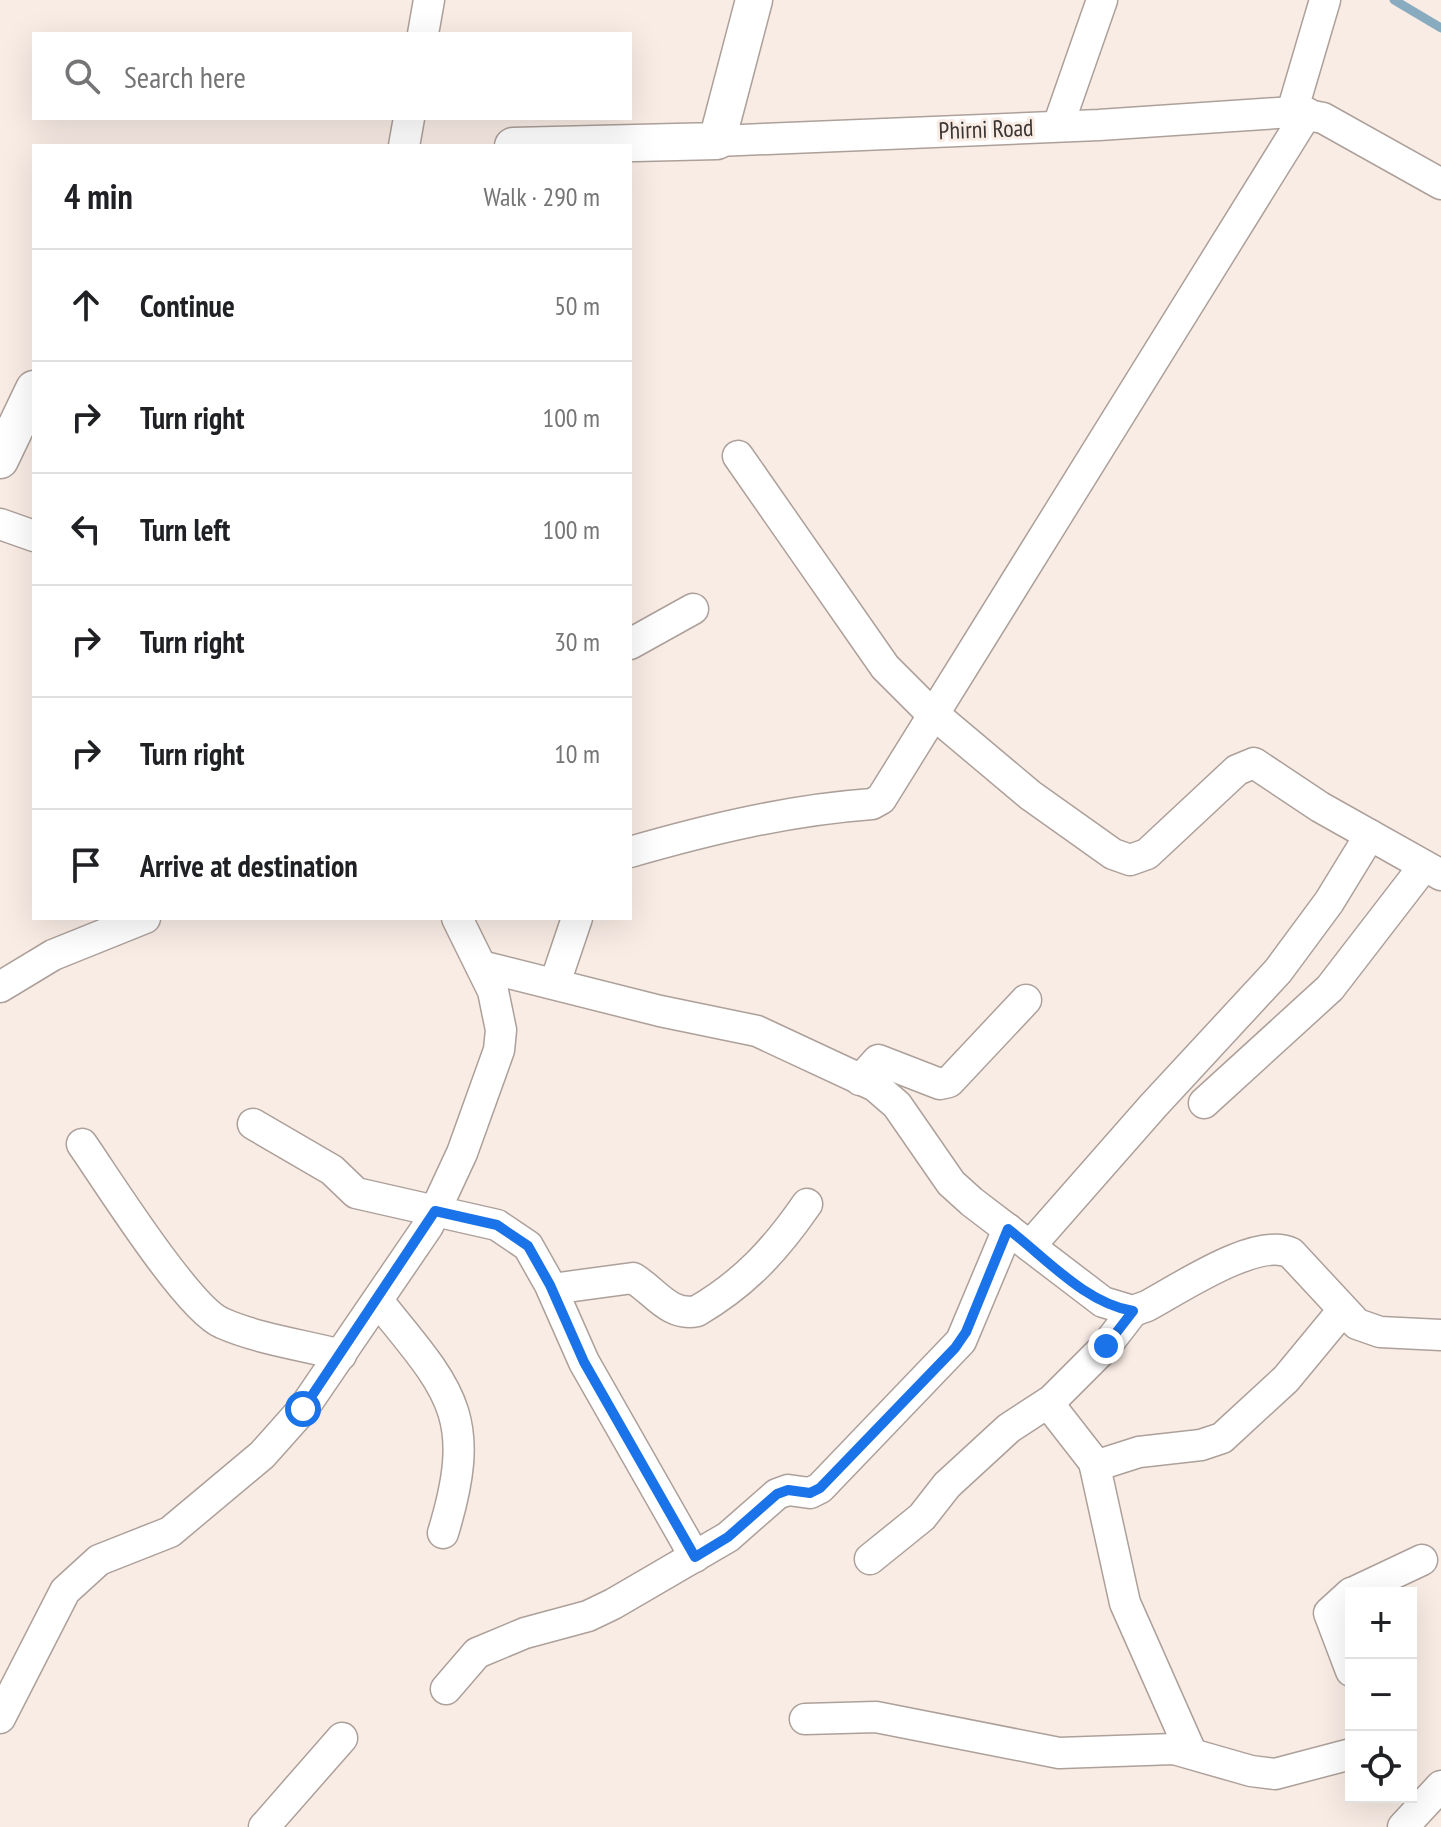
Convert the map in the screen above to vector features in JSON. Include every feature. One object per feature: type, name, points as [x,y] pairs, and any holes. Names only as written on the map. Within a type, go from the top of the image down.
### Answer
[{"type":"street","points":[[423,32],[429,0]]},
{"type":"street","points":[[717,141],[754,0]]},
{"type":"street","points":[[1058,126],[1102,0]]},
{"type":"street","points":[[632,851],[700,831],[794,812],[877,802],[1300,112],[1325,0]]},
{"type":"street","points":[[1300,112],[1441,184]]},
{"type":"street","name":"Phirni Road","points":[[595,144],[1058,126],[1300,112]]},
{"type":"street","points":[[404,144],[409,120]]},
{"type":"street","points":[[0,460],[32,393]]},
{"type":"street","points":[[738,456],[885,667],[1030,795],[1122,858],[1137,859],[1147,854],[1237,770],[1249,763],[1259,764],[1320,807],[1432,870],[1330,988],[1204,1103]]},
{"type":"street","points":[[0,524],[32,535]]},
{"type":"street","points":[[632,643],[693,609]]},
{"type":"street","points":[[446,1689],[477,1653],[525,1633],[588,1616],[728,1537],[777,1494],[788,1490],[810,1493],[820,1488],[955,1348],[1019,1238],[1153,1106],[1278,971],[1329,902],[1370,835]]},
{"type":"street","points":[[0,987],[53,955],[140,920]]},
{"type":"street","points":[[0,1718],[65,1591],[76,1578],[111,1553],[170,1532],[262,1455],[303,1409],[378,1301],[435,1211],[473,1126],[499,1050],[498,1010],[458,920]]},
{"type":"street","points":[[555,983],[576,920]]},
{"type":"street","points":[[481,966],[660,1011],[757,1031],[860,1080],[887,1095],[951,1183],[1087,1292],[1118,1308],[1133,1311]]},
{"type":"street","points":[[860,1080],[878,1060],[940,1084],[949,1082],[1026,1000]]},
{"type":"street","points":[[253,1124],[332,1170],[356,1193],[508,1229],[528,1246],[552,1289],[584,1362],[695,1557]]},
{"type":"street","points":[[82,1144],[168,1265],[210,1317],[230,1326],[341,1355]]},
{"type":"street","points":[[552,1289],[633,1278],[670,1308],[688,1313],[697,1311],[751,1274],[782,1241],[807,1204]]},
{"type":"street","points":[[870,1559],[922,1517],[947,1485],[1009,1428],[1048,1403],[1106,1346],[1133,1311],[1266,1248],[1291,1253],[1357,1324],[1372,1331],[1441,1335]]},
{"type":"street","points":[[378,1301],[437,1375],[456,1417],[460,1438],[459,1483],[443,1533]]},
{"type":"street","points":[[1095,1466],[1139,1452],[1201,1445],[1222,1438],[1286,1379],[1343,1310]]},
{"type":"street","points":[[1048,1403],[1085,1447],[1095,1466],[1125,1603],[1191,1752]]},
{"type":"street","points":[[1364,1587],[1422,1560]]},
{"type":"street","points":[[1345,1598],[1329,1613],[1345,1655]]},
{"type":"street","points":[[805,1719],[876,1717],[1059,1753],[1174,1749],[1251,1771],[1275,1774],[1345,1756]]},
{"type":"street","points":[[264,1827],[342,1738]]},
{"type":"street","points":[[1410,1812],[1441,1786]]},
{"type":"waterway","points":[[1394,0],[1441,28]]},
{"type":"route","points":[[303,1409],[344,1352],[435,1211],[508,1229],[528,1246],[550,1285],[584,1362],[695,1557],[728,1537],[777,1494],[788,1490],[810,1493],[824,1485],[955,1348],[966,1332],[1008,1229],[1087,1292],[1103,1302],[1133,1311],[1106,1346]]}]
